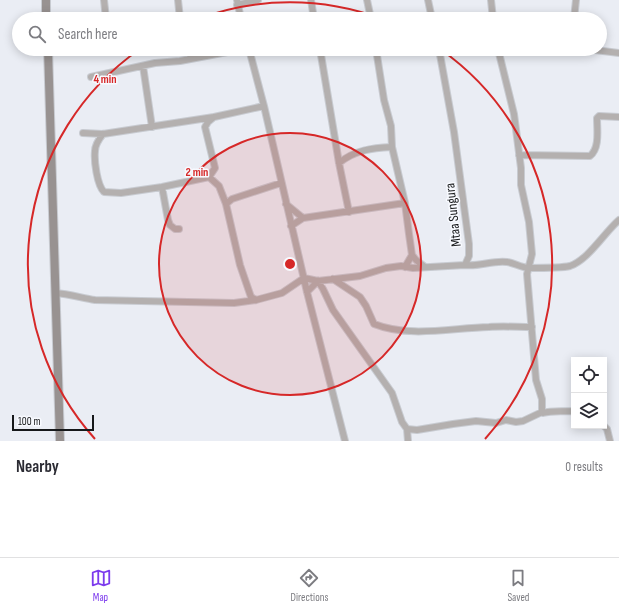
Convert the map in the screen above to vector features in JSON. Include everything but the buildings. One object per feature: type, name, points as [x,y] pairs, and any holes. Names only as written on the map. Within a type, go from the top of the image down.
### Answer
[{"type":"street","points":[[46,0],[46,12]]},
{"type":"street","points":[[104,0],[105,12]]},
{"type":"street","points":[[178,0],[179,12]]},
{"type":"street","points":[[239,12],[237,2],[258,0]]},
{"type":"street","points":[[311,0],[313,12]]},
{"type":"street","points":[[367,0],[370,12]]},
{"type":"street","points":[[428,0],[431,12]]},
{"type":"street","points":[[491,0],[492,12]]},
{"type":"street","points":[[575,12],[576,0]]},
{"type":"street","points":[[607,52],[619,53]]},
{"type":"street","points":[[48,56],[60,441]]},
{"type":"street","points":[[180,61],[181,56]]},
{"type":"street","points":[[91,77],[155,63],[180,61],[205,56]]},
{"type":"street","points":[[250,56],[264,106],[291,226],[345,441]]},
{"type":"street","points":[[321,56],[339,163],[349,212]]},
{"type":"street","points":[[377,56],[384,100],[391,126],[392,147],[404,203],[412,255],[425,267]]},
{"type":"street","name":"Mtaa Sungura","points":[[304,278],[318,281],[360,276],[386,268],[401,266],[425,267],[465,265],[469,256],[469,244],[454,132],[440,56]]},
{"type":"street","points":[[500,56],[514,114],[522,168],[521,185],[526,203],[532,254],[527,274],[536,380],[542,399],[542,412]]},
{"type":"street","points":[[143,66],[152,127]]},
{"type":"street","points":[[83,133],[103,134],[152,127],[214,117],[264,106]]},
{"type":"street","points":[[519,155],[590,156],[595,150],[597,118],[599,116],[619,117]]},
{"type":"street","points":[[214,117],[205,127],[219,186],[226,204],[240,265],[251,297],[256,300]]},
{"type":"street","points":[[103,134],[97,142],[95,151],[98,182],[104,192],[121,192],[162,187],[209,176],[215,168]]},
{"type":"street","points":[[339,163],[349,155],[374,148],[392,147]]},
{"type":"street","points":[[209,176],[219,186]]},
{"type":"street","points":[[226,204],[232,199],[281,183]]},
{"type":"street","points":[[162,187],[170,225],[175,229],[179,229]]},
{"type":"street","points":[[223,195],[232,199]]},
{"type":"street","points":[[291,226],[303,218],[404,203]]},
{"type":"street","points":[[286,204],[303,218]]},
{"type":"street","points":[[465,265],[472,266],[496,262],[507,262],[529,268],[563,267],[577,262],[588,254],[608,230],[619,220]]},
{"type":"street","points":[[405,267],[412,255]]},
{"type":"street","points":[[55,293],[95,300],[229,303],[256,300],[282,293],[304,278]]},
{"type":"street","points":[[332,279],[360,297],[374,324],[386,329],[402,331],[427,331],[489,327],[532,327]]},
{"type":"street","points":[[307,292],[318,281],[324,289],[346,330],[392,393],[402,422],[408,434],[454,424],[476,422],[496,423],[506,420],[523,422],[542,412],[571,411]]},
{"type":"street","points":[[606,429],[610,441]]}]
